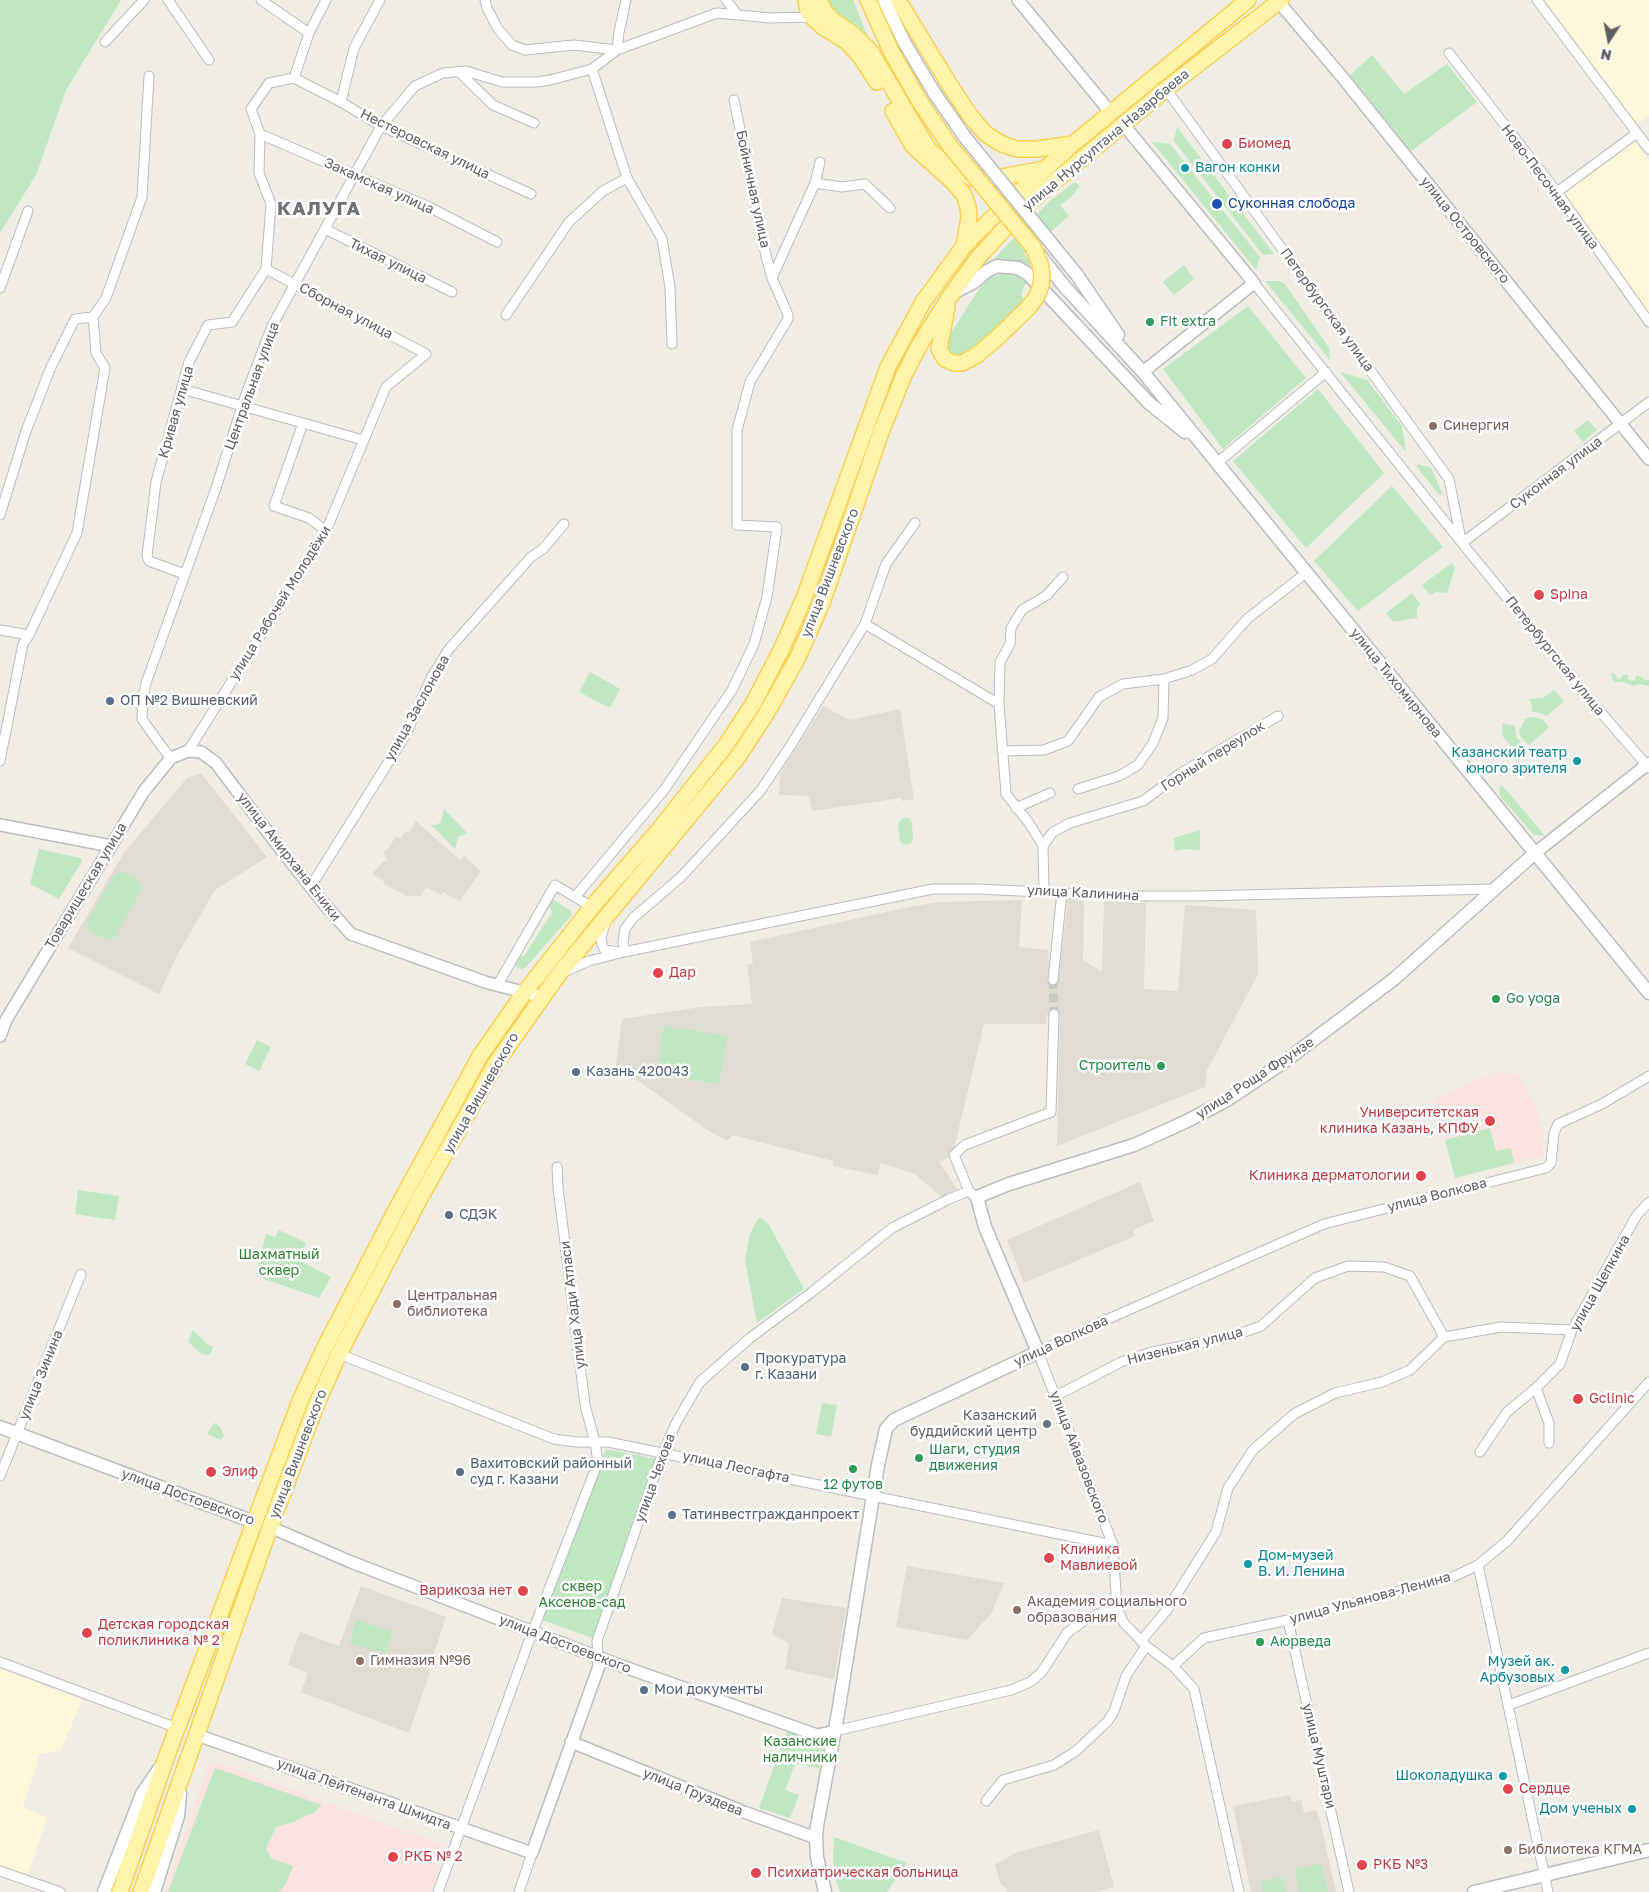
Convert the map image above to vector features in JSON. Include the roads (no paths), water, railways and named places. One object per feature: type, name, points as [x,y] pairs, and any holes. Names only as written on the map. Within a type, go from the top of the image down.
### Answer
[{"type":"main road","points":[[806,0],[808,12],[812,17],[846,41],[860,56],[913,146],[953,182],[964,195],[969,217],[964,246]]},
{"type":"main road","points":[[819,0],[825,12],[834,21],[854,35],[871,52],[929,150],[952,169],[971,178],[990,180],[1046,168]]},
{"type":"main road","points":[[868,0],[892,53],[920,102],[950,146],[1064,286],[1143,372]]},
{"type":"main road","points":[[884,0],[904,42],[935,94],[965,137],[1077,275],[1143,372]]},
{"type":"main road","points":[[898,0],[951,87],[986,134],[1002,144],[1016,149],[1037,149],[1073,144]]},
{"type":"main road","name":"улица Нурсултана Назарбаева","points":[[923,302],[964,246],[1046,168],[1248,0]]},
{"type":"main road","name":"улица Нурсултана Назарбаева","points":[[950,296],[977,259],[1027,204],[1166,89],[1279,1]]},
{"type":"main road","points":[[1034,247],[1042,274],[1041,285],[1037,296],[1029,307],[976,355],[962,363],[954,363],[945,359],[938,349],[950,296],[998,266],[1018,268],[1028,274],[1149,403],[1203,446]]},
{"type":"main road","name":"улица Вишневского","points":[[141,1892],[270,1528],[317,1403],[339,1354],[415,1208],[496,1063],[559,974],[738,757],[766,714],[798,657],[822,603],[881,432],[904,375],[920,344],[950,296]]},
{"type":"main road","name":"улица Вишневского","points":[[120,1892],[166,1758],[254,1522],[300,1401],[327,1342],[480,1056],[524,993],[592,906],[658,831],[726,745],[752,704],[781,650],[804,598],[888,367],[923,302]]},
{"type":"main road","name":"улица Тихомирнова","points":[[1143,372],[1424,718],[1486,791],[1649,994]]},
{"type":"main road","points":[[1493,889],[1534,853]]},
{"type":"main road","name":"улица Роща Фрунзе","points":[[973,1194],[1134,1146],[1188,1121],[1227,1100],[1284,1062],[1394,980],[1493,889]]},
{"type":"main road","name":"улица Айвазовского","points":[[973,1194],[985,1228],[1038,1352]]},
{"type":"main road","name":"улица Волкова","points":[[825,1892],[817,1857],[816,1838],[873,1496],[886,1429],[894,1420],[1038,1352]]},
{"type":"main road","name":"улица Достоевского","points":[[0,1427],[270,1528]]},
{"type":"main road","points":[[104,1892],[142,1794],[166,1758]]},
{"type":"main road","points":[[154,1892],[178,1816],[181,1780]]},
{"type":"main road","points":[[1474,1892],[1649,1850]]},
{"type":"street","points":[[105,42],[144,0]]},
{"type":"street","points":[[168,0],[209,60]]},
{"type":"street","points":[[261,0],[309,33]]},
{"type":"street","points":[[294,78],[309,33],[326,0]]},
{"type":"street","points":[[341,102],[354,48],[380,0]]},
{"type":"street","points":[[485,0],[498,29],[512,45],[525,50],[574,45],[617,50],[626,0]]},
{"type":"street","points":[[726,0],[737,14]]},
{"type":"street","points":[[1018,0],[1111,113]]},
{"type":"street","points":[[1537,0],[1649,149]]},
{"type":"street","name":"улица Островского","points":[[1279,1],[1649,459]]},
{"type":"street","name":"Центральная улица","points":[[171,758],[142,719],[146,683],[216,488],[242,405],[272,326],[380,126],[415,86],[443,73],[466,71],[502,82],[537,82],[592,69],[617,50],[717,13],[770,18],[812,17]]},
{"type":"street","name":"Ново-Песочная улица","points":[[1449,54],[1557,192],[1649,322]]},
{"type":"street","points":[[592,69],[628,178],[662,240],[670,287],[672,344]]},
{"type":"street","points":[[459,72],[493,105],[534,123]]},
{"type":"street","points":[[0,762],[23,644],[77,533],[105,368],[96,353],[93,317],[106,298],[142,197],[149,76]]},
{"type":"street","name":"Нестеровская улица","points":[[294,78],[341,102],[380,126],[531,194]]},
{"type":"street","name":"Кривая улица","points":[[184,574],[149,561],[147,556],[156,482],[189,362],[208,325],[232,322],[266,269],[271,204],[259,173],[260,134],[252,109],[269,83],[294,78]]},
{"type":"street","name":"Петербургская улица","points":[[1166,89],[1450,479],[1462,543]]},
{"type":"street","name":"Бойничная улица","points":[[575,897],[664,790],[732,690],[754,644],[767,597],[777,527],[737,525],[737,430],[750,382],[788,319],[788,315],[772,278],[734,100]]},
{"type":"street","name":"Петербургская улица","points":[[1124,124],[1326,372],[1462,543],[1648,766]]},
{"type":"street","points":[[1557,192],[1637,133]]},
{"type":"street","name":"Закамская улица","points":[[260,134],[427,206],[497,242]]},
{"type":"street","name":"Бойничная улица","points":[[772,278],[815,183],[820,162]]},
{"type":"street","points":[[506,316],[569,222],[603,191],[628,178]]},
{"type":"street","points":[[815,183],[842,187],[865,184],[890,208]]},
{"type":"street","points":[[0,288],[28,211]]},
{"type":"street","name":"Тихая улица","points":[[325,229],[452,292]]},
{"type":"street","name":"Сборная улица","points":[[266,269],[426,354]]},
{"type":"street","points":[[1143,372],[1254,283]]},
{"type":"street","points":[[0,515],[26,431],[51,367],[75,319],[93,317]]},
{"type":"street","name":"улица Рабочей Молодёжи","points":[[188,751],[326,531],[386,387],[426,354]]},
{"type":"street","points":[[1217,463],[1326,372]]},
{"type":"street","points":[[182,389],[363,440]]},
{"type":"street","name":"Суконная улица","points":[[1462,543],[1649,402]]},
{"type":"street","points":[[303,423],[274,506],[309,518],[326,531]]},
{"type":"street","name":"улица Заслонова","points":[[311,886],[406,734],[431,678],[449,649],[531,557],[543,550],[564,524]]},
{"type":"street","points":[[610,912],[601,937],[602,945],[606,950],[624,952],[625,930],[633,918],[681,877],[760,790],[791,745],[864,624],[886,564],[915,524]]},
{"type":"street","points":[[1002,751],[1044,750],[1068,741],[1099,697],[1123,684],[1164,679],[1192,670],[1212,659],[1247,619],[1306,573]]},
{"type":"street","points":[[1044,891],[1043,846],[1029,823],[1006,794],[999,704],[1000,662],[1010,644],[1011,628],[1022,610],[1047,595],[1064,577]]},
{"type":"street","points":[[864,624],[999,704]]},
{"type":"street","points":[[0,630],[29,635]]},
{"type":"street","points":[[1078,788],[1119,776],[1138,764],[1153,744],[1163,718],[1164,679]]},
{"type":"street","name":"Горный переулок","points":[[1043,846],[1054,832],[1070,823],[1143,801],[1180,773],[1278,716]]},
{"type":"street","name":"улица Амирхана Еники","points":[[188,751],[201,752],[216,763],[325,905],[351,934],[497,986],[542,997]]},
{"type":"street","name":"Товарищеская улица","points":[[0,1036],[6,1020],[144,791],[171,758],[188,751]]},
{"type":"street","points":[[1534,853],[1648,766]]},
{"type":"street","points":[[1016,808],[1050,794]]},
{"type":"street","points":[[0,826],[111,846]]},
{"type":"street","points":[[497,986],[555,885],[592,906]]},
{"type":"street","name":"улица Калинина","points":[[559,974],[589,961],[624,952],[922,890],[948,888],[1127,896],[1197,896],[1493,889]]},
{"type":"street","points":[[1053,980],[1062,892]]},
{"type":"street","name":"улица Айвазовского","points":[[973,1194],[954,1156],[965,1145],[1051,1112],[1054,1014]]},
{"type":"street","name":"улица Волкова","points":[[1038,1352],[1099,1323],[1324,1224],[1546,1168],[1550,1163],[1554,1133],[1558,1124],[1602,1104],[1649,1076]]},
{"type":"street","name":"улица Хади Атласи","points":[[557,1167],[584,1399],[595,1442]]},
{"type":"street","name":"улица Чехова","points":[[519,1892],[599,1666],[597,1641],[664,1452],[676,1423],[700,1382],[750,1338],[812,1292],[892,1228],[948,1199],[973,1194]]},
{"type":"street","name":"улица Щепкина","points":[[1480,1452],[1507,1412],[1536,1388],[1560,1364],[1572,1330],[1637,1215],[1649,1202]]},
{"type":"street","name":"Низенькая улица","points":[[1056,1396],[1121,1362],[1160,1350],[1233,1336],[1262,1326],[1315,1278],[1348,1266],[1384,1267],[1410,1276],[1444,1337]]},
{"type":"street","name":"улица Зинина","points":[[0,1476],[81,1274]]},
{"type":"street","points":[[986,1801],[1002,1780],[1054,1765],[1076,1751],[1108,1721],[1114,1711],[1126,1676],[1144,1643],[1216,1532],[1228,1488],[1253,1450],[1294,1414],[1334,1393],[1382,1382],[1410,1370],[1444,1337],[1501,1328],[1572,1330]]},
{"type":"street","name":"улица Айвазовского","points":[[1038,1352],[1113,1546],[1117,1610]]},
{"type":"street","name":"улица Лесгафта","points":[[339,1354],[554,1439],[576,1442],[608,1442],[664,1452],[1113,1546]]},
{"type":"street","name":"улица Ульянова-Ленина","points":[[1172,1666],[1204,1638],[1288,1620],[1453,1577],[1478,1565],[1506,1541],[1649,1382]]},
{"type":"street","points":[[1536,1388],[1549,1422],[1549,1443]]},
{"type":"street","points":[[438,1892],[533,1631],[598,1462],[595,1442]]},
{"type":"street","name":"улица Достоевского","points":[[270,1528],[598,1656],[816,1735],[1011,1690],[1023,1685],[1041,1673],[1067,1633],[1084,1620],[1105,1611],[1117,1610]]},
{"type":"street","points":[[1478,1565],[1548,1892]]},
{"type":"street","points":[[1117,1610],[1124,1623],[1144,1643],[1172,1666],[1194,1689],[1239,1892]]},
{"type":"street","name":"улица Муштари","points":[[1288,1620],[1349,1892]]},
{"type":"street","points":[[1509,1705],[1649,1653]]},
{"type":"street","points":[[0,1662],[177,1728]]},
{"type":"street","name":"улица Лейтенанта Шмидта","points":[[197,1735],[532,1853]]},
{"type":"street","name":"улица Груздева","points":[[571,1742],[744,1812],[816,1838]]},
{"type":"street","points":[[0,1871],[60,1892]]},
{"type":"tunnel","points":[[1053,980],[1054,1014]]},
{"type":"place","name":"Биомед","points":[[1227,144]]},
{"type":"place","name":"Вагон конки","points":[[1185,168]]},
{"type":"place","name":"Суконная слобода","points":[[1217,204]]},
{"type":"place","name":"Fit extra","points":[[1150,322]]},
{"type":"place","name":"Синергия","points":[[1433,426]]},
{"type":"place","name":"Spina","points":[[1539,595]]},
{"type":"place","name":"ОП №2 Вишневский","points":[[110,701]]},
{"type":"place","name":"Казанский театр юного зрителя","points":[[1577,761]]},
{"type":"place","name":"Дар","points":[[658,973]]},
{"type":"place","name":"Go yoga","points":[[1496,999]]},
{"type":"place","name":"Строитель","points":[[1161,1066]]},
{"type":"place","name":"Казань 420043","points":[[576,1072]]},
{"type":"place","name":"Университетская клиника Казань, КПФУ","points":[[1490,1121]]},
{"type":"place","name":"Клиника дерматологии","points":[[1421,1176]]},
{"type":"place","name":"СДЭК","points":[[449,1215]]},
{"type":"place","name":"Центральная библиотека","points":[[397,1304]]},
{"type":"place","name":"Прокуратура г. Казани","points":[[745,1367]]},
{"type":"place","name":"Gclinic","points":[[1578,1399]]},
{"type":"place","name":"Казанский буддийский центр","points":[[1047,1424]]},
{"type":"place","name":"Шаги, студия движения","points":[[919,1458]]},
{"type":"place","name":"12 футов","points":[[853,1469]]},
{"type":"place","name":"Элиф","points":[[211,1472]]},
{"type":"place","name":"Вахитовский районный суд г. Казани","points":[[460,1472]]},
{"type":"place","name":"Татинвестгражданпроект","points":[[672,1515]]},
{"type":"place","name":"Клиника Мавлиевой","points":[[1049,1558]]},
{"type":"place","name":"Дом-музей В. И. Ленина","points":[[1248,1564]]},
{"type":"place","name":"Варикоза нет","points":[[523,1591]]},
{"type":"place","name":"Академия социального образования","points":[[1017,1610]]},
{"type":"place","name":"Детская городская поликлиника № 2","points":[[87,1633]]},
{"type":"place","name":"Аюрведа","points":[[1260,1642]]},
{"type":"place","name":"Гимназия №96","points":[[360,1661]]},
{"type":"place","name":"Музей ак. Арбузовых","points":[[1565,1670]]},
{"type":"place","name":"Мои документы","points":[[644,1690]]},
{"type":"place","name":"Шоколадушка","points":[[1503,1776]]},
{"type":"place","name":"Сердце","points":[[1508,1789]]},
{"type":"place","name":"Дом ученых","points":[[1632,1809]]},
{"type":"place","name":"Библиотека КГМА","points":[[1508,1850]]},
{"type":"place","name":"РКБ № 2","points":[[393,1857]]},
{"type":"place","name":"РКБ №3","points":[[1362,1865]]},
{"type":"place","name":"Психиатрическая больница","points":[[756,1873]]},
{"type":"district","name":"КАЛУГА","points":[[319,209]]},
{"type":"park label","name":"Шахматный сквер","points":[[279,1264]]},
{"type":"park label","name":"сквер Аксенов-сад","points":[[582,1595]]},
{"type":"park label","name":"Казанские наличники","points":[[800,1750]]}]
